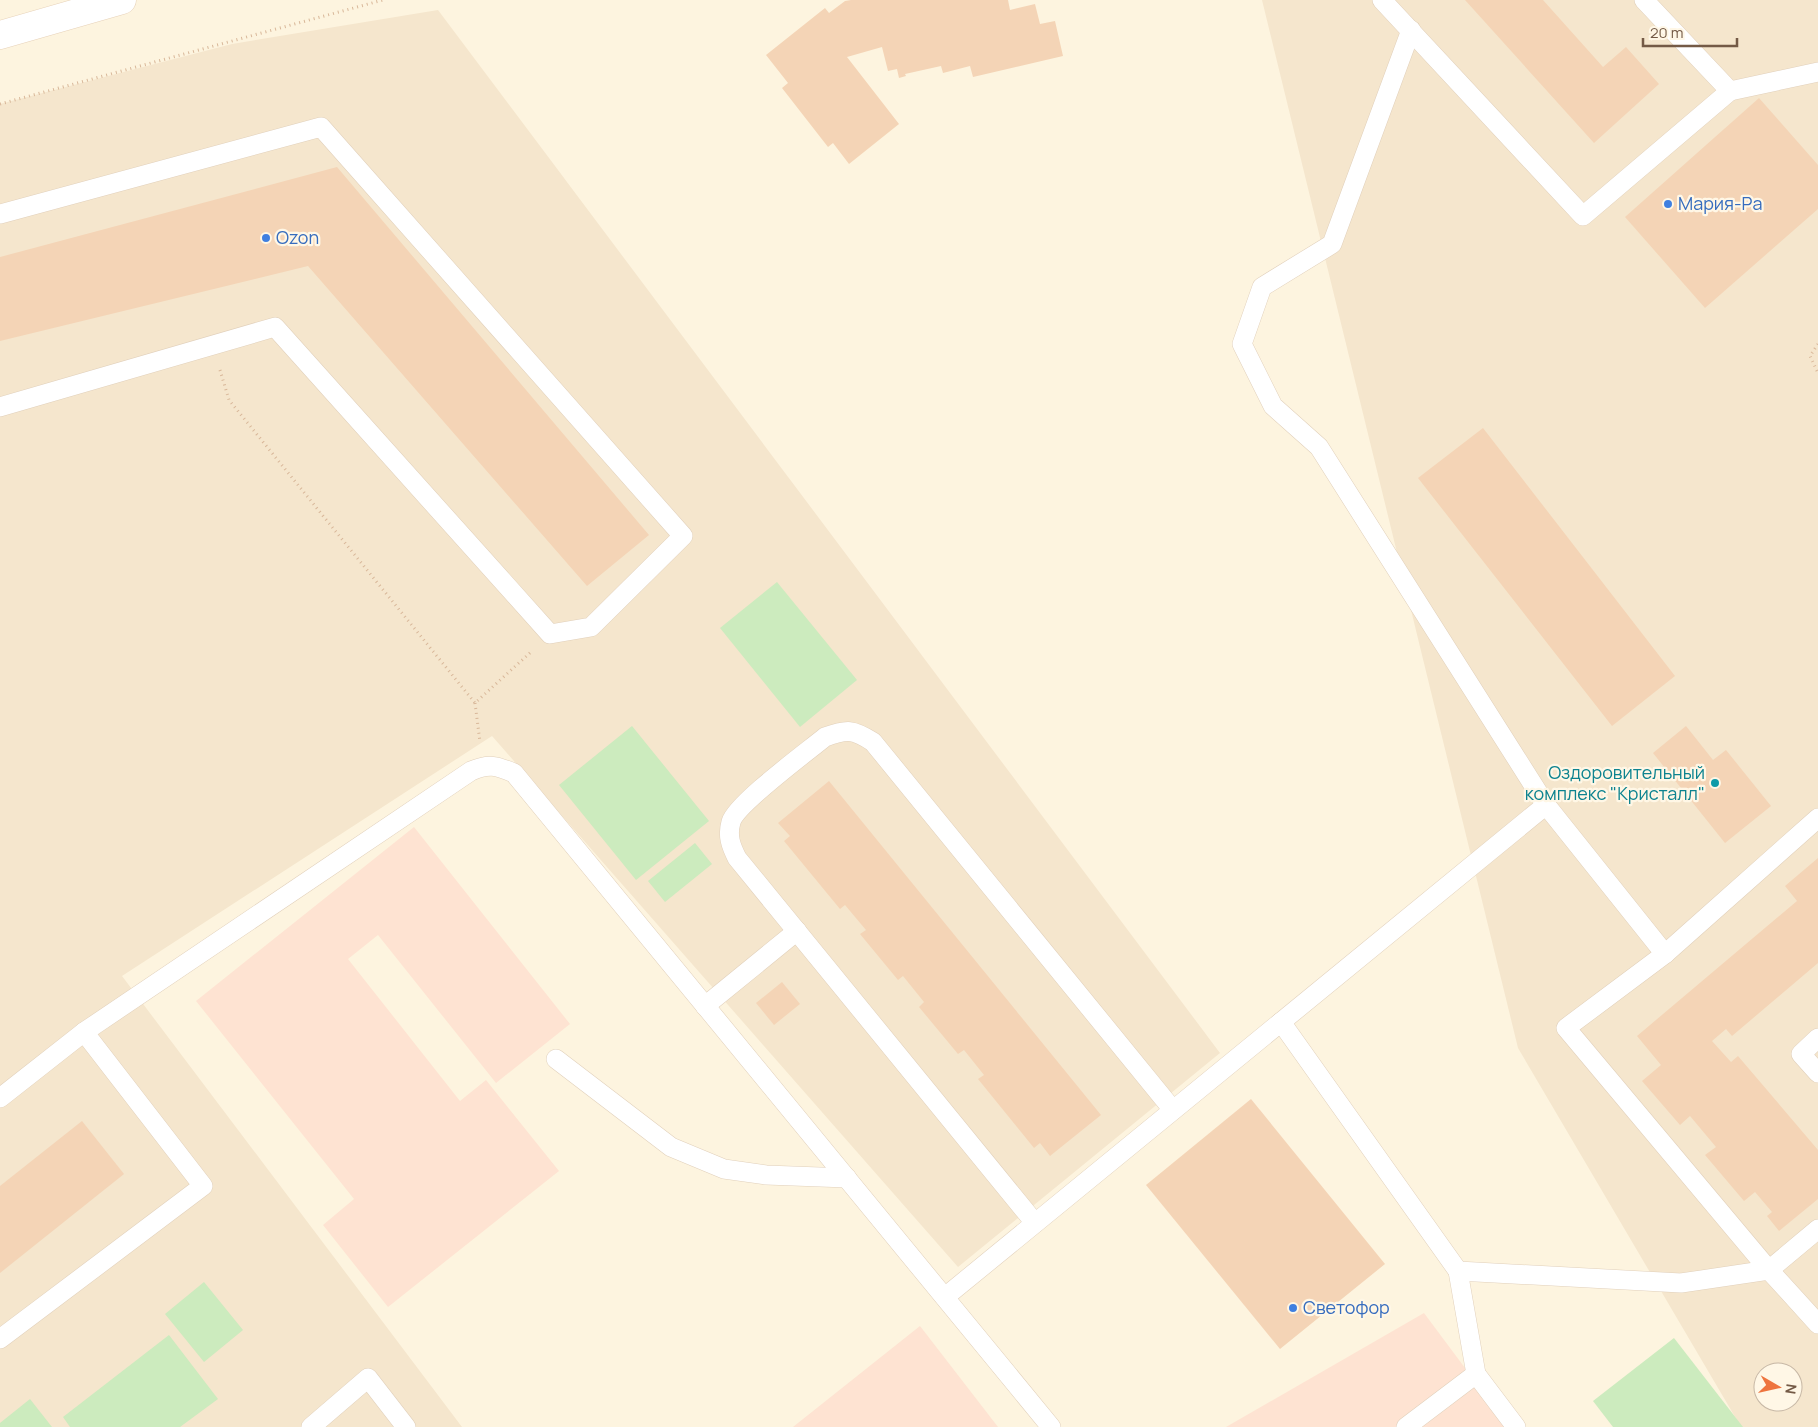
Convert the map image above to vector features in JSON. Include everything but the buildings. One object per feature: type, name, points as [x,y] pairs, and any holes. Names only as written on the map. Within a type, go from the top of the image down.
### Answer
[{"type":"street","points":[[0,35],[122,0]]},
{"type":"lane","points":[[1382,0],[1583,216],[1730,92],[1818,72]]},
{"type":"lane","points":[[1644,0],[1730,92]]},
{"type":"lane","points":[[1411,30],[1332,244],[1262,288],[1242,344],[1274,406],[1319,447],[1546,805],[1665,954]]},
{"type":"lane","points":[[0,214],[321,127],[683,536],[591,627],[550,634],[275,327],[0,407]]},
{"type":"lane","points":[[1034,1223],[737,858],[729,843],[731,821],[742,805],[825,737],[841,731],[858,732],[873,742],[1173,1110]]},
{"type":"lane","points":[[0,1098],[84,1032],[471,771],[483,766],[498,766],[514,773],[1052,1427]]},
{"type":"lane","points":[[945,1297],[1546,805]]},
{"type":"lane","points":[[1818,818],[1665,954],[1566,1028],[1769,1270],[1818,1324]]},
{"type":"lane","points":[[705,1006],[797,932]]},
{"type":"lane","points":[[1281,1022],[1458,1271],[1476,1374],[1516,1427]]},
{"type":"lane","points":[[0,1339],[204,1186],[84,1032]]},
{"type":"lane","points":[[1818,1038],[1801,1054],[1818,1073]]},
{"type":"lane","points":[[556,1058],[671,1148],[724,1169],[766,1175],[846,1178]]},
{"type":"lane","points":[[1458,1271],[1681,1283],[1769,1270],[1818,1229]]},
{"type":"lane","points":[[1406,1427],[1476,1374]]},
{"type":"lane","points":[[311,1427],[368,1378],[406,1427]]},
{"type":"path","points":[[0,104],[383,0]]},
{"type":"path","points":[[1818,344],[1810,356],[1818,373]]},
{"type":"path","points":[[212,345],[228,400],[475,703],[483,766]]},
{"type":"path","points":[[475,703],[550,634]]},
{"type":"shaded area","points":[[1262,0],[1818,0],[1818,1427],[1741,1427],[1518,1048]]},
{"type":"shaded area","points":[[438,10],[1220,1053],[958,1267],[492,736],[122,976],[462,1427],[0,1427],[0,104],[232,44]]},
{"type":"shaded area","points":[[414,827],[570,1024],[496,1083],[378,935],[348,959],[460,1101],[486,1080],[559,1171],[388,1307],[323,1225],[354,1199],[196,1001]]},
{"type":"shaded area","points":[[1424,1313],[1509,1427],[1226,1427]]},
{"type":"shaded area","points":[[920,1326],[998,1427],[793,1427]]},
{"type":"green space","points":[[777,582],[857,680],[800,727],[720,628]]},
{"type":"green space","points":[[632,726],[709,821],[636,880],[559,785]]},
{"type":"green space","points":[[695,843],[712,864],[665,902],[648,881]]},
{"type":"green space","points":[[204,1282],[243,1330],[204,1362],[165,1314]]},
{"type":"green space","points":[[169,1335],[218,1399],[180,1427],[70,1427],[63,1417]]},
{"type":"green space","points":[[1674,1338],[1743,1427],[1613,1427],[1593,1401]]},
{"type":"green space","points":[[30,1399],[52,1427],[0,1427],[0,1423]]},
{"type":"place","name":"Мария-Ра","points":[[1668,204]]},
{"type":"place","name":"Ozon","points":[[266,238]]},
{"type":"place","name":"Оздоровительный комплекс \"Кристалл\"","points":[[1715,783]]},
{"type":"place","name":"Светофор","points":[[1293,1308]]}]
